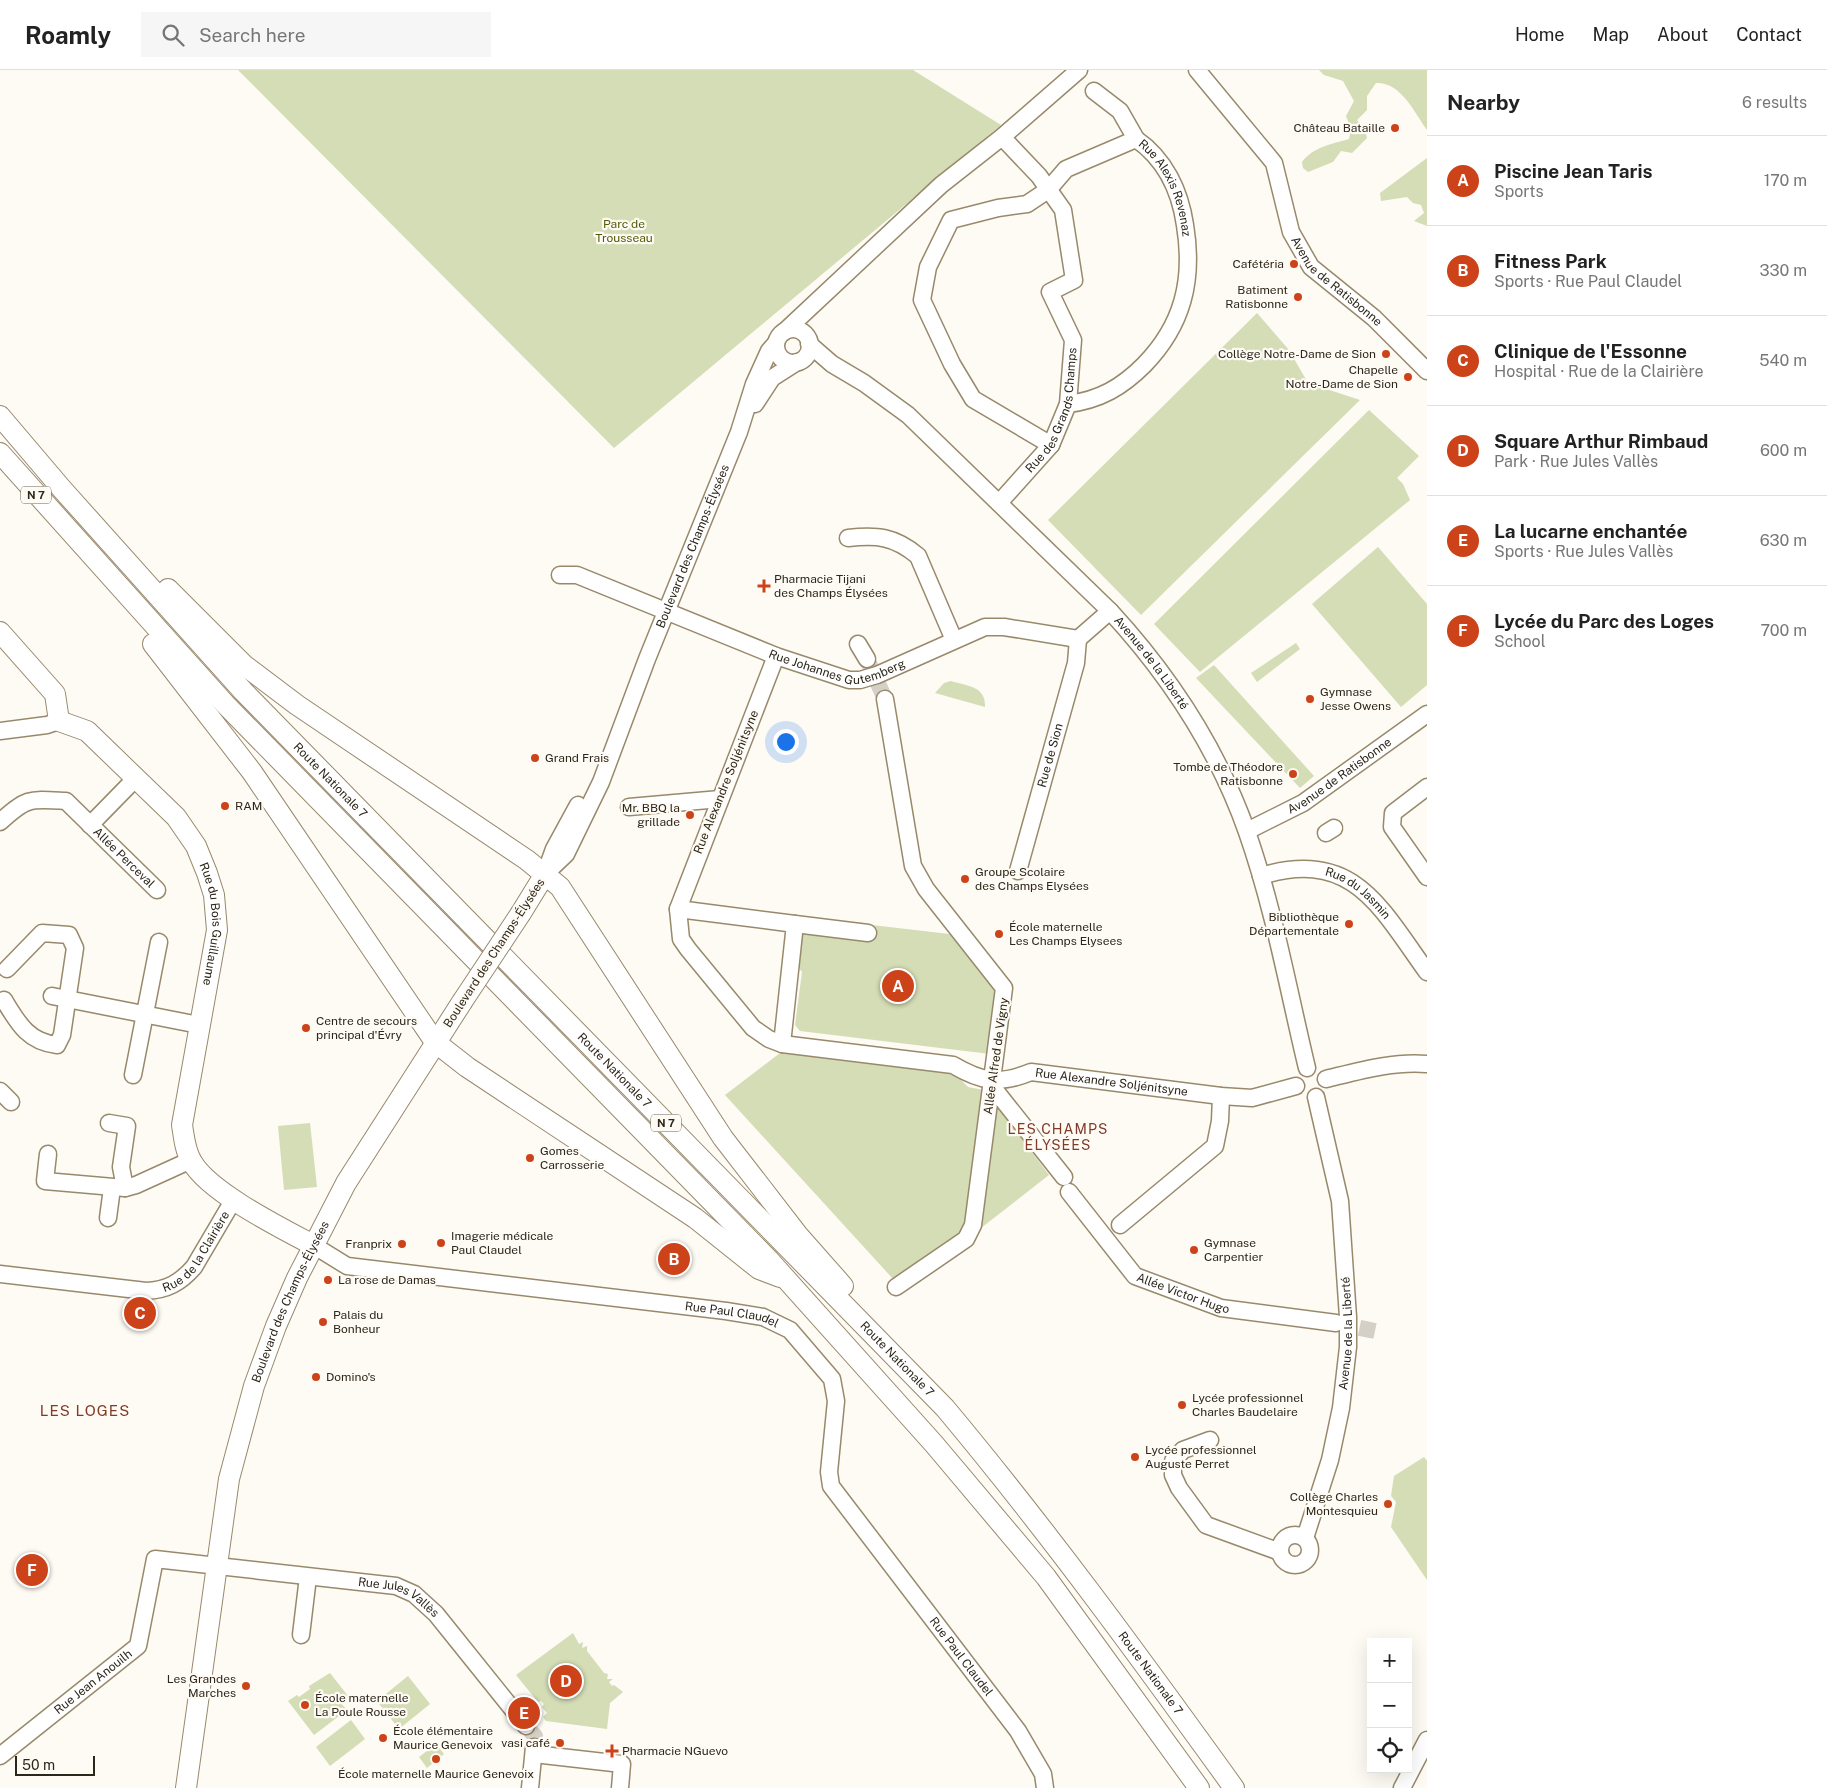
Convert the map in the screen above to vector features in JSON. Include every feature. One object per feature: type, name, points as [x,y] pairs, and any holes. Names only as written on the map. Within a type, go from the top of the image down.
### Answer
[{"type":"main road","name":"N 7","points":[[0,416],[62,490]]},
{"type":"main road","name":"N 7","points":[[0,453],[73,536]]},
{"type":"main road","points":[[62,490],[85,502],[244,665],[297,705],[545,874],[560,887],[723,1138],[798,1234],[945,1408]]},
{"type":"main road","name":"Route Nationale 7","points":[[62,490],[243,691],[945,1408],[1067,1560],[1234,1788]]},
{"type":"main road","points":[[73,536],[130,614],[252,772],[435,1042],[467,1067],[695,1218],[759,1269],[785,1279]]},
{"type":"main road","name":"Route Nationale 7","points":[[73,536],[225,704],[785,1279],[934,1444],[1046,1578],[1199,1788]]},
{"type":"main road","points":[[0,632],[54,694],[60,721]]},
{"type":"main road","name":"Rue du Bois Guillaume","points":[[60,721],[87,731],[182,825],[196,846],[214,895],[217,930],[182,1125],[184,1140],[191,1160],[211,1184],[313,1245]]},
{"type":"main road","name":"Boulevard des Champs-Élysées","points":[[186,1788],[229,1479],[246,1410],[276,1326],[313,1245],[354,1168],[545,874]]},
{"type":"street","name":"Boulevard des Champs-Élysées","points":[[545,874],[566,854],[601,782],[647,658],[739,432],[754,384],[769,351],[793,321],[814,304],[941,185],[1079,70]]},
{"type":"street","name":"Avenue de Ratisbonne","points":[[1197,70],[1274,163],[1291,232],[1311,267],[1374,318],[1427,371]]},
{"type":"street","points":[[1094,91],[1120,111],[1136,139]]},
{"type":"street","name":"Rue des Grands Champs","points":[[999,502],[1051,445],[1068,404],[1073,340],[1050,292],[1074,280],[1063,210],[1039,176],[1002,136]]},
{"type":"street","name":"Rue Alexis Revenaz","points":[[1051,445],[973,399],[952,364],[922,300],[928,268],[951,220],[998,208],[1026,204],[1048,190],[1066,169],[1136,139],[1159,160],[1170,176],[1183,210],[1189,260],[1184,296],[1168,335],[1134,374],[1114,390],[1099,398],[1068,404]]},
{"type":"street","points":[[808,340],[796,329],[780,337],[776,349],[781,358],[798,361],[807,353],[814,304]]},
{"type":"street","name":"Avenue de la Liberté","points":[[808,340],[832,364],[864,383],[908,415],[999,502],[1110,611],[1153,662],[1186,709],[1217,764],[1247,831],[1261,876],[1307,1068]]},
{"type":"street","name":"Boulevard des Champs-Élysées","points":[[739,432],[772,378],[798,361]]},
{"type":"street","name":"Avenue de la Liberté","points":[[798,361],[832,364]]},
{"type":"street","points":[[848,538],[875,535],[908,547],[918,556],[954,640]]},
{"type":"street","name":"Rue Johannes Gutemberg","points":[[560,575],[577,575],[776,656],[825,673],[860,680],[985,627],[1004,627],[1078,639]]},
{"type":"street","points":[[1078,639],[1110,611]]},
{"type":"street","name":"Rue de Sion","points":[[1018,871],[1076,663],[1078,639]]},
{"type":"street","points":[[858,644],[867,659]]},
{"type":"street","name":"Rue Alexandre Soljénitsyne","points":[[776,656],[678,909],[681,939],[753,1028],[769,1039],[782,1044],[953,1065],[993,1086],[1031,1072],[1221,1096],[1252,1098],[1296,1086]]},
{"type":"street","name":"Allée Alfred de Vigny","points":[[885,699],[913,866],[926,890],[1004,988],[993,1086],[973,1225],[966,1239],[896,1287]]},
{"type":"street","name":"Avenue de Ratisbonne","points":[[1247,831],[1336,787],[1427,714]]},
{"type":"street","points":[[0,732],[47,725],[60,721]]},
{"type":"street","name":"Allée Perceval","points":[[90,825],[136,778]]},
{"type":"street","points":[[1427,787],[1412,805],[1393,813],[1392,827],[1414,848],[1427,877]]},
{"type":"street","name":"Allée Perceval","points":[[0,822],[19,804],[32,799],[66,801],[157,890]]},
{"type":"street","points":[[629,807],[720,800]]},
{"type":"street","name":"Rue du Jasmin","points":[[1261,876],[1294,868],[1315,869],[1336,873],[1354,882],[1377,904],[1427,971]]},
{"type":"street","points":[[678,909],[868,933]]},
{"type":"street","points":[[782,1044],[795,924]]},
{"type":"street","points":[[4,1000],[20,1027],[42,1044],[57,1045],[62,1035],[60,998],[75,948],[69,935],[42,933],[7,969]]},
{"type":"street","points":[[134,1075],[159,942]]},
{"type":"street","points":[[60,998],[199,1024]]},
{"type":"street","points":[[1326,1080],[1378,1067],[1409,1062],[1427,1064]]},
{"type":"street","points":[[1307,1068],[1320,1070],[1326,1080],[1324,1091],[1316,1097],[1302,1095],[1296,1086],[1298,1074],[1307,1068]]},
{"type":"street","name":"Allée Victor Hugo","points":[[993,1086],[1135,1276],[1221,1308],[1336,1323]]},
{"type":"street","points":[[1120,1225],[1215,1146],[1220,1121],[1221,1096]]},
{"type":"street","name":"Avenue de la Liberté","points":[[1210,1440],[1183,1450],[1173,1461],[1173,1475],[1179,1488],[1206,1524],[1280,1552],[1286,1562],[1297,1565],[1303,1563],[1310,1554],[1311,1548],[1305,1538],[1330,1460],[1341,1408],[1347,1365],[1348,1327],[1340,1201],[1316,1097]]},
{"type":"street","points":[[108,1218],[118,1188],[127,1126],[109,1123]]},
{"type":"street","points":[[48,1154],[45,1181],[118,1188],[136,1185],[191,1160]]},
{"type":"street","name":"Rue de la Clairière","points":[[0,1274],[146,1291],[167,1288],[186,1277],[194,1267],[234,1199]]},
{"type":"street","name":"Rue Paul Claudel","points":[[313,1245],[346,1266],[726,1311],[763,1317],[790,1330],[832,1378],[836,1401],[829,1472],[830,1486],[1018,1731],[1043,1774],[1045,1788]]},
{"type":"street","points":[[1280,1552],[1283,1540],[1288,1536],[1300,1535],[1305,1538]]},
{"type":"street","name":"Rue Jean Anouilh","points":[[0,1756],[138,1646],[155,1559],[217,1565]]},
{"type":"street","name":"Rue Jules Vallès","points":[[217,1565],[396,1586],[414,1594],[436,1614],[526,1726]]},
{"type":"street","points":[[301,1635],[308,1577]]},
{"type":"street","points":[[1402,1788],[1427,1740]]},
{"type":"street","points":[[530,1788],[534,1750],[622,1764],[620,1788]]},
{"type":"green space","name":"Parc de Trousseau","points":[[238,70],[913,70],[1001,125],[614,448]]},
{"type":"green space","points":[[1319,70],[1427,70],[1427,130],[1400,93],[1393,87],[1376,83],[1367,96],[1367,110],[1357,120],[1365,129],[1367,138],[1352,153],[1341,151],[1333,162],[1308,172],[1303,168],[1302,162],[1306,157],[1323,147],[1349,139],[1351,129],[1346,116],[1354,101],[1343,81],[1324,75]]},
{"type":"green space","points":[[1427,158],[1427,226],[1414,221],[1424,213],[1421,205],[1413,203],[1407,197],[1381,201],[1380,193]]},
{"type":"green space","points":[[1257,313],[1289,350],[1308,383],[1360,400],[1141,615],[1048,520]]},
{"type":"green space","points":[[1369,410],[1419,456],[1397,478],[1403,484],[1410,500],[1200,672],[1154,624]]},
{"type":"green space","points":[[1378,547],[1427,604],[1427,685],[1401,707],[1312,604]]},
{"type":"green space","points":[[1296,643],[1300,649],[1257,682],[1251,673]]},
{"type":"green space","points":[[1214,665],[1314,776],[1300,788],[1196,678]]},
{"type":"green space","points":[[951,681],[979,691],[984,700],[985,707],[935,693],[944,683]]},
{"type":"green space","points":[[803,917],[958,935],[997,989],[990,1054],[800,1031],[795,1025],[802,972],[798,967]]},
{"type":"green space","points":[[784,1050],[952,1071],[968,1087],[984,1090],[966,1230],[894,1280],[725,1095]]},
{"type":"green space","points":[[992,1099],[1049,1175],[981,1228],[977,1223]]},
{"type":"green space","points":[[310,1123],[317,1187],[284,1190],[278,1126]]},
{"type":"green space","points":[[1424,1457],[1427,1461],[1427,1580],[1391,1527],[1396,1502],[1391,1496],[1394,1476]]},
{"type":"green space","points":[[573,1633],[579,1644],[583,1642],[582,1648],[587,1646],[587,1651],[604,1673],[608,1674],[607,1679],[613,1679],[609,1682],[612,1686],[614,1685],[623,1692],[610,1703],[607,1729],[546,1721],[543,1717],[547,1713],[542,1707],[544,1704],[541,1701],[538,1702],[516,1675]]},
{"type":"green space","points":[[330,1673],[348,1696],[340,1702],[347,1710],[314,1735],[288,1701],[297,1695],[299,1697],[310,1689],[309,1686]]},
{"type":"green space","points":[[408,1676],[430,1704],[399,1729],[377,1701]]},
{"type":"green space","points":[[351,1720],[365,1739],[330,1766],[316,1747]]},
{"type":"green space","points":[[436,1744],[444,1754],[427,1768],[419,1757]]},
{"type":"tunnel","points":[[867,659],[885,699]]},
{"type":"tunnel","points":[[1336,1323],[1375,1331]]},
{"type":"tunnel","points":[[526,1726],[535,1736],[534,1747]]},
{"type":"place","name":"Château Bataille","points":[[1395,128]]},
{"type":"place","name":"Cafétéria","points":[[1294,264]]},
{"type":"place","name":"Batiment Ratisbonne","points":[[1298,297]]},
{"type":"place","name":"Collège Notre-Dame de Sion","points":[[1386,354]]},
{"type":"place","name":"Chapelle Notre-Dame de Sion","points":[[1408,377]]},
{"type":"place","name":"Pharmacie Tijani des Champs Élysées","points":[[764,586]]},
{"type":"place","name":"Gymnase Jesse Owens","points":[[1310,699]]},
{"type":"place","name":"Grand Frais","points":[[535,758]]},
{"type":"place","name":"Tombe de Théodore Ratisbonne","points":[[1293,774]]},
{"type":"place","name":"RAM","points":[[225,806]]},
{"type":"place","name":"Mr. BBQ la grillade","points":[[690,815]]},
{"type":"place","name":"Groupe Scolaire des Champs Elysées","points":[[965,879]]},
{"type":"place","name":"Bibliothèque Départementale","points":[[1349,924]]},
{"type":"place","name":"École maternelle Les Champs Elysees","points":[[999,934]]},
{"type":"place","name":"Piscine Jean Taris","points":[[898,986]]},
{"type":"place","name":"Centre de secours principal d'Évry","points":[[306,1028]]},
{"type":"place","name":"Gomes Carrosserie","points":[[530,1158]]},
{"type":"place","name":"Imagerie médicale Paul Claudel","points":[[441,1243]]},
{"type":"place","name":"Franprix","points":[[402,1244]]},
{"type":"place","name":"Gymnase Carpentier","points":[[1194,1250]]},
{"type":"place","name":"Fitness Park","points":[[674,1259]]},
{"type":"place","name":"La rose de Damas","points":[[328,1280]]},
{"type":"place","name":"Clinique de l'Essonne","points":[[140,1313]]},
{"type":"place","name":"Palais du Bonheur","points":[[323,1322]]},
{"type":"place","name":"Domino's","points":[[316,1377]]},
{"type":"place","name":"Lycée professionnel Charles Baudelaire","points":[[1182,1405]]},
{"type":"place","name":"Lycée professionnel Auguste Perret","points":[[1135,1457]]},
{"type":"place","name":"Collège Charles Montesquieu","points":[[1388,1504]]},
{"type":"place","name":"Lycée du Parc des Loges","points":[[32,1570]]},
{"type":"place","name":"Square Arthur Rimbaud","points":[[566,1681]]},
{"type":"place","name":"Les Grandes Marches","points":[[246,1686]]},
{"type":"place","name":"École maternelle La Poule Rousse","points":[[305,1705]]},
{"type":"place","name":"La lucarne enchantée","points":[[524,1713]]},
{"type":"place","name":"École élémentaire Maurice Genevoix","points":[[383,1738]]},
{"type":"place","name":"vasi café","points":[[560,1743]]},
{"type":"place","name":"Pharmacie NGuevo","points":[[612,1751]]},
{"type":"place","name":"École maternelle Maurice Genevoix","points":[[436,1759]]},
{"type":"district","name":"LES CHAMPS ÉLYSÉES","points":[[1058,1138]]},
{"type":"district","name":"LES LOGES","points":[[85,1410]]}]
